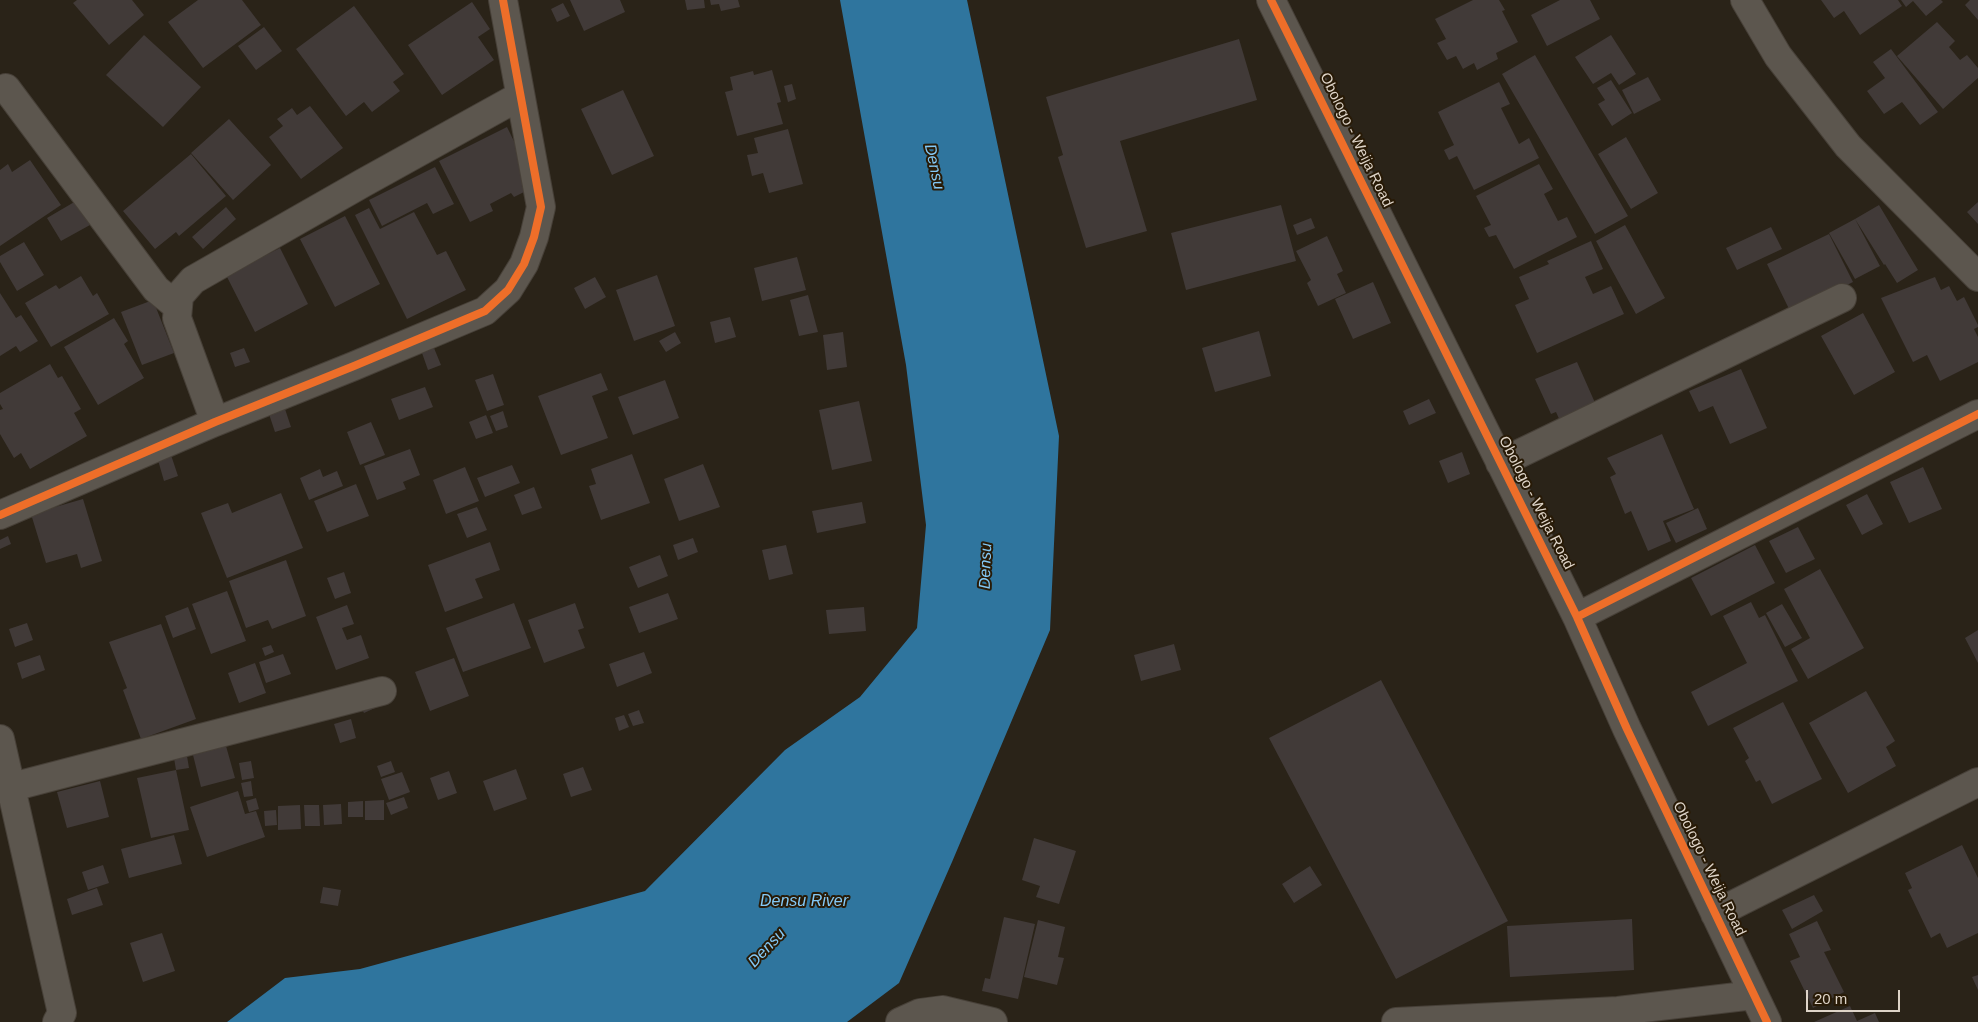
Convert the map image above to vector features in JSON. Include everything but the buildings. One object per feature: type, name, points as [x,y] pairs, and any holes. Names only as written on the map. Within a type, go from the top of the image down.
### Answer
[{"type":"street","points":[[0,515],[215,422],[485,311],[508,290],[524,264],[541,208],[503,0]]},
{"type":"street","name":"Obologo - Weija Road","points":[[1271,0],[1577,616],[1627,729],[1767,1022]]},
{"type":"street","points":[[1745,0],[1778,56],[1848,146],[1978,277]]},
{"type":"street","points":[[2,88],[156,289],[178,307]]},
{"type":"street","points":[[215,422],[177,318],[179,296],[193,280],[520,96]]},
{"type":"street","points":[[1500,463],[1842,298]]},
{"type":"street","points":[[1577,616],[1978,414]]},
{"type":"street","points":[[12,787],[382,691]]},
{"type":"street","points":[[0,739],[62,1014],[57,1022]]},
{"type":"street","points":[[1715,914],[1978,782]]},
{"type":"street","points":[[1396,1022],[1608,1016],[1754,995]]},
{"type":"street","points":[[900,1022],[920,1013],[943,1010],[993,1022]]},
{"type":"water","name":"Densu River","points":[[840,0],[967,0],[1059,436],[1050,630],[899,983],[847,1022],[227,1022],[285,978],[360,969],[645,891],[785,750],[860,697],[917,628],[926,525],[906,365]]},
{"type":"cycle path","points":[[0,515],[215,422],[485,311],[508,290],[524,264],[534,237],[541,207],[503,0]]},
{"type":"cycle path","points":[[1271,0],[1577,617],[1627,729],[1767,1022]]},
{"type":"cycle path","points":[[1577,617],[1978,414]]},
{"type":"water label","name":"Densu","points":[[934,167]]},
{"type":"water label","name":"Densu","points":[[986,566]]},
{"type":"water label","name":"Densu","points":[[767,948]]}]
